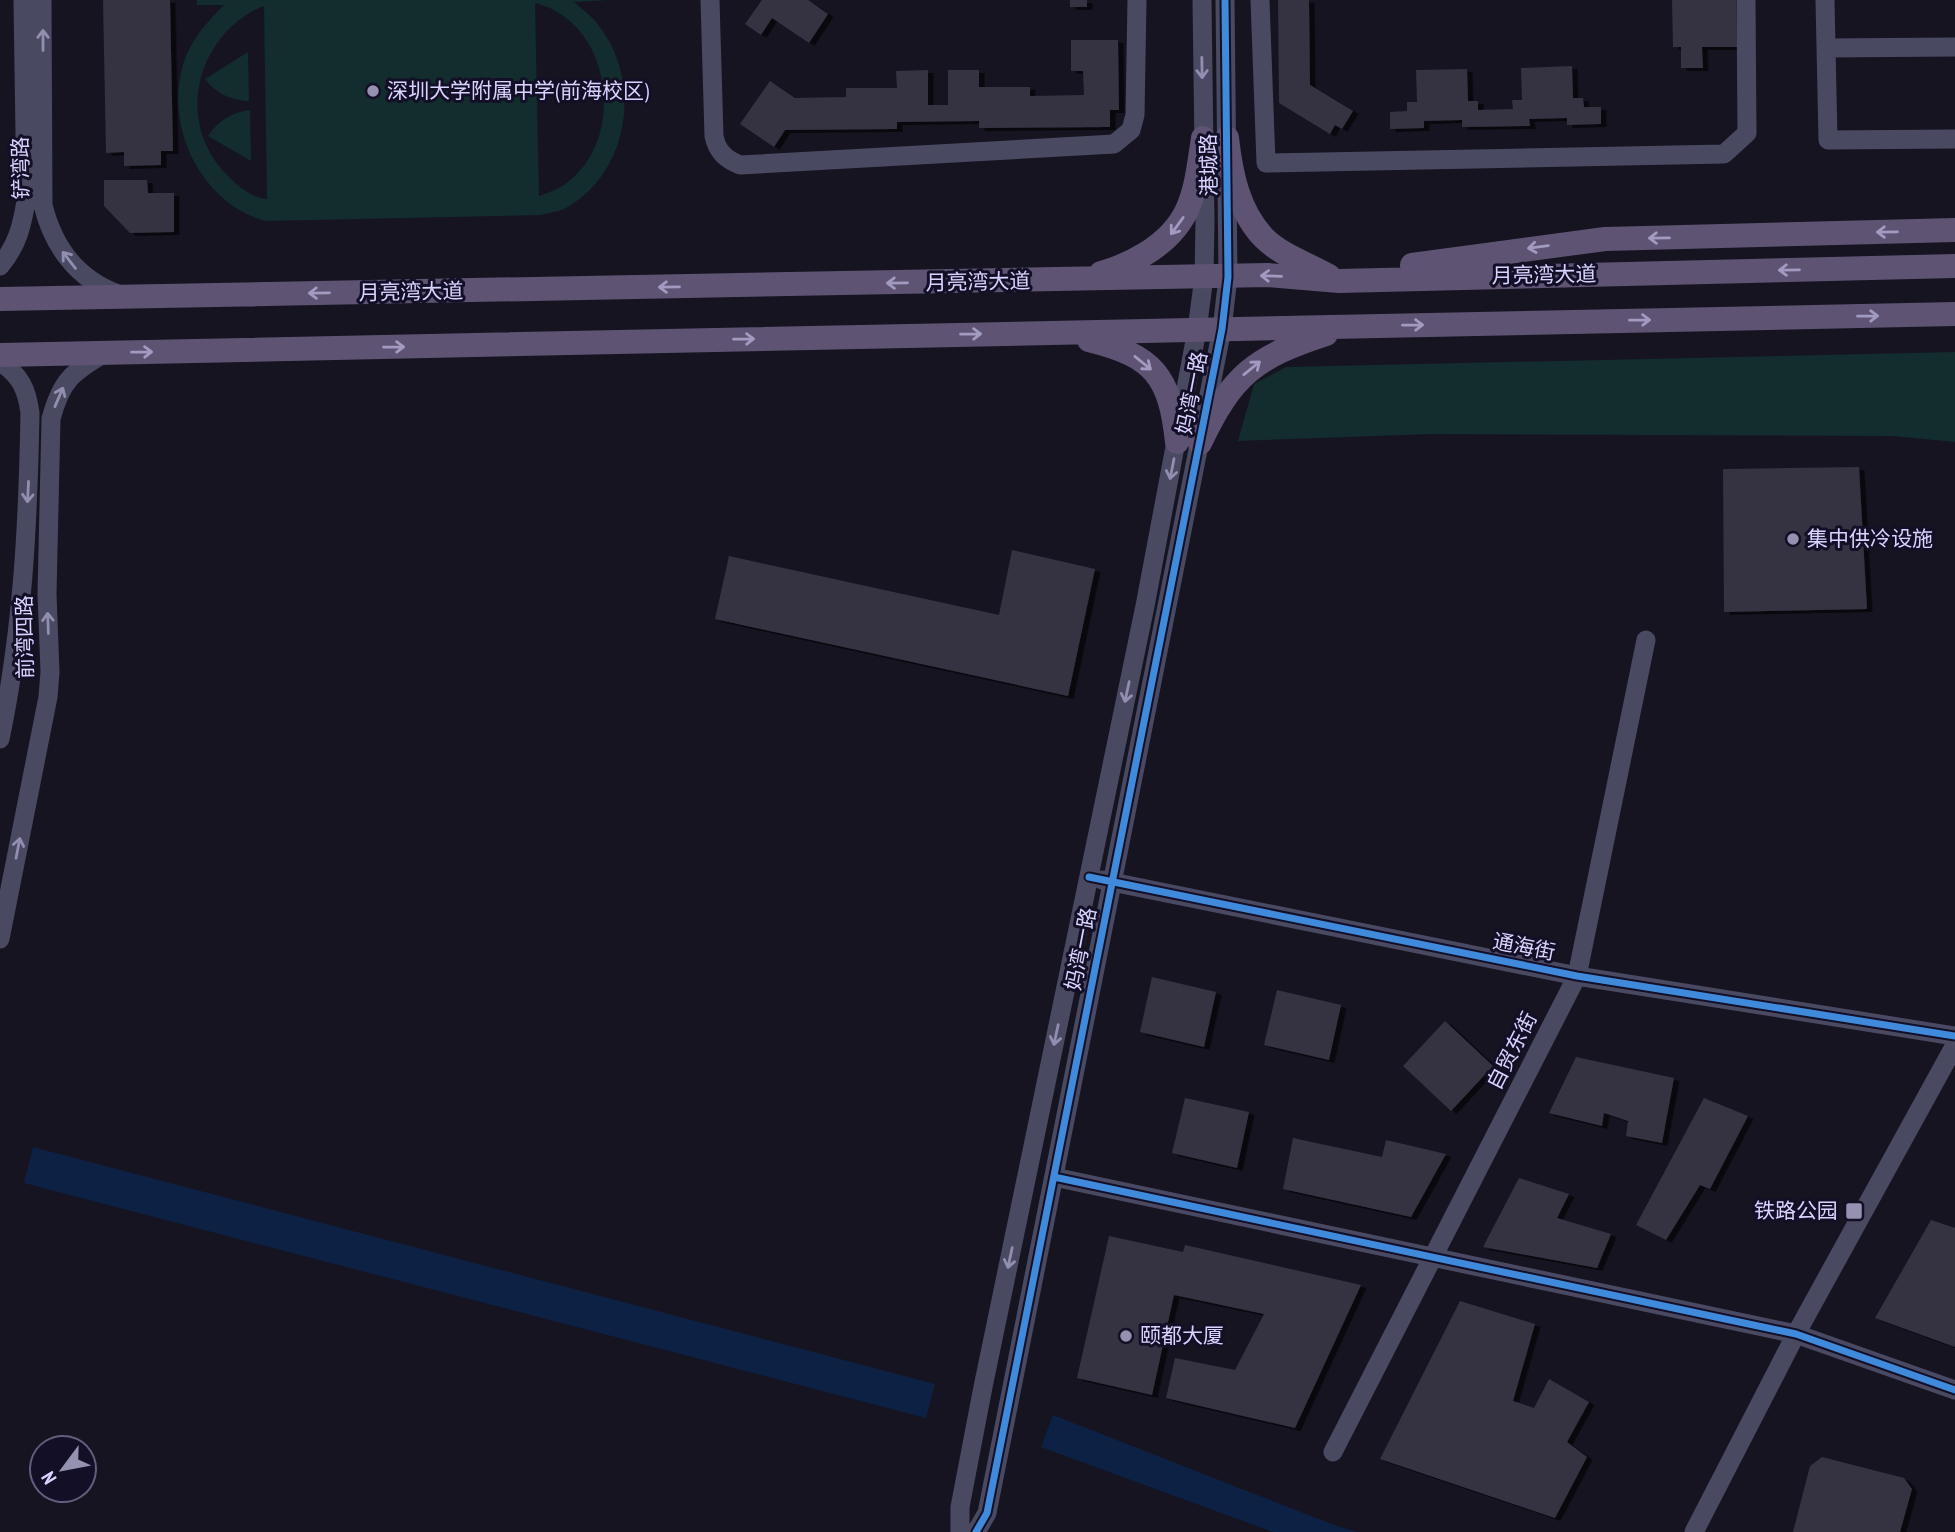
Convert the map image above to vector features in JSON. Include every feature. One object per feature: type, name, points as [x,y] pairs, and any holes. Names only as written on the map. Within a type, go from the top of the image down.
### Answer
[{"type":"main road","points":[[1065,280],[1104,272],[1134,260],[1159,245],[1176,230],[1186,214],[1215,138]]},
{"type":"main road","points":[[1215,138],[1250,220],[1265,239],[1284,253],[1339,281]]},
{"type":"main road","points":[[1365,279],[1399,267],[1605,239],[1955,230]]},
{"type":"main road","name":"月亮湾大道","points":[[0,299],[1268,275],[1339,281],[1955,266]]},
{"type":"main road","points":[[0,355],[1955,314]]},
{"type":"main road","points":[[1057,332],[1128,351],[1146,363],[1165,383],[1189,442],[1252,366],[1295,344],[1362,326]]},
{"type":"street","name":"铲湾路","points":[[0,266],[13,250],[22,226],[26,201],[23,0]]},
{"type":"street","name":"铲湾路","points":[[43,0],[43,205],[48,226],[60,248],[78,271],[99,287],[125,297]]},
{"type":"street","points":[[710,0],[714,136],[721,153],[728,160],[740,165],[1114,144],[1131,130],[1135,116],[1136,0]]},
{"type":"street","name":"港城路","points":[[1202,0],[1215,138]]},
{"type":"street","name":"港城路","points":[[1222,329],[1216,277],[1215,138],[1225,0]]},
{"type":"street","points":[[1260,0],[1266,163],[1724,154],[1747,133],[1746,0]]},
{"type":"street","points":[[1825,0],[1828,140],[1955,139]]},
{"type":"street","points":[[1826,48],[1955,47]]},
{"type":"street","name":"港城路","points":[[1198,330],[1216,277]]},
{"type":"street","name":"妈湾一路","points":[[960,1532],[960,1507],[983,1387],[1089,877],[1189,442],[1222,329]]},
{"type":"street","name":"妈湾一路","points":[[976,1532],[987,1514],[1112,882],[1189,442],[1198,330]]},
{"type":"street","name":"前湾四路","points":[[0,939],[48,697],[50,672],[47,594],[51,419],[65,383],[77,369],[105,353]]},
{"type":"street","name":"前湾四路","points":[[0,362],[14,371],[22,382],[27,392],[30,412],[23,595],[6,682],[0,739]]},
{"type":"street","name":"自贸东街","points":[[1333,1451],[1577,976],[1646,640]]},
{"type":"street","name":"通海街","points":[[1089,877],[1577,976],[1955,1036]]},
{"type":"street","points":[[1694,1532],[1796,1334],[1955,1045]]},
{"type":"street","points":[[1054,1177],[1796,1334],[1955,1390]]},
{"type":"green space","points":[[197,0],[608,0],[574,2],[594,20],[616,55],[623,79],[622,129],[603,175],[586,193],[566,208],[556,211],[540,215],[265,221],[241,211],[221,196],[204,177],[191,155],[182,131],[178,106],[179,81],[186,56],[198,35],[224,5],[197,5]],"holes":[[[535,3],[561,14],[581,33],[595,57],[603,85],[604,113],[597,141],[584,165],[564,185],[539,196]],[[264,7],[267,199],[255,196],[240,187],[226,174],[210,152],[201,129],[197,105],[200,81],[209,58],[222,37],[240,19]]]},
{"type":"green space","points":[[248,52],[249,101],[224,95],[205,79]]},
{"type":"green space","points":[[250,110],[251,161],[208,136],[226,118]]},
{"type":"green space","points":[[1955,352],[1955,442],[1892,436],[1431,434],[1238,441],[1254,384],[1286,367]]},
{"type":"water","points":[[33,1147],[935,1384],[926,1418],[24,1183]]},
{"type":"water","points":[[1053,1415],[1357,1532],[1273,1532],[1041,1447]]},
{"type":"building","points":[[103,0],[170,0],[173,151],[161,151],[161,165],[124,166],[124,152],[106,153]]},
{"type":"building","points":[[762,0],[808,0],[828,14],[809,43],[772,18],[761,35],[745,24]]},
{"type":"building","points":[[1070,0],[1087,0],[1087,7],[1070,7]]},
{"type":"building","points":[[1278,0],[1309,0],[1310,85],[1353,111],[1342,129],[1335,125],[1330,134],[1279,103]]},
{"type":"building","points":[[1672,0],[1736,0],[1737,47],[1702,47],[1703,68],[1681,68],[1681,47],[1673,47]]},
{"type":"building","points":[[1071,40],[1118,40],[1119,110],[1110,110],[1110,127],[979,128],[979,121],[897,122],[897,129],[785,130],[774,147],[740,124],[770,81],[795,98],[846,97],[846,88],[897,88],[896,71],[928,70],[928,105],[948,105],[948,70],[979,70],[979,87],[1030,87],[1030,96],[1084,95],[1083,71],[1071,71]]},
{"type":"building","points":[[1572,66],[1573,98],[1583,98],[1584,107],[1601,107],[1601,124],[1567,125],[1567,118],[1529,119],[1530,126],[1462,127],[1462,120],[1424,121],[1424,128],[1390,129],[1390,112],[1407,111],[1407,102],[1417,102],[1416,70],[1467,69],[1468,101],[1478,101],[1478,110],[1513,109],[1512,100],[1522,100],[1521,68]]},
{"type":"building","points":[[104,180],[147,180],[148,193],[174,193],[174,232],[130,233],[104,206]]},
{"type":"building","name":"集中供冷设施","points":[[1859,467],[1867,609],[1724,612],[1723,469]]},
{"type":"building","points":[[1012,550],[1095,569],[1068,696],[715,619],[729,556],[999,615]]},
{"type":"building","points":[[1152,977],[1216,992],[1204,1047],[1140,1032]]},
{"type":"building","points":[[1277,990],[1341,1005],[1329,1060],[1264,1045]]},
{"type":"building","points":[[1445,1021],[1493,1066],[1451,1111],[1403,1066]]},
{"type":"building","points":[[1576,1057],[1674,1078],[1662,1143],[1626,1136],[1628,1121],[1604,1113],[1602,1126],[1549,1113]]},
{"type":"building","points":[[1185,1098],[1249,1112],[1237,1168],[1172,1153]]},
{"type":"building","points":[[1704,1098],[1748,1116],[1710,1189],[1700,1185],[1666,1240],[1636,1225]]},
{"type":"building","points":[[1293,1138],[1382,1157],[1386,1140],[1446,1154],[1411,1217],[1283,1189]]},
{"type":"building","points":[[1519,1178],[1569,1194],[1557,1218],[1611,1234],[1597,1268],[1483,1247]]},
{"type":"building","points":[[1931,1220],[1955,1228],[1955,1347],[1875,1318]]},
{"type":"building","points":[[1109,1236],[1183,1252],[1185,1245],[1361,1285],[1295,1428],[1166,1398],[1175,1358],[1235,1370],[1264,1314],[1174,1295],[1152,1395],[1077,1378]]},
{"type":"building","points":[[1460,1301],[1535,1324],[1513,1401],[1534,1408],[1549,1379],[1589,1402],[1567,1442],[1587,1457],[1555,1518],[1380,1459]]},
{"type":"building","points":[[1822,1457],[1904,1478],[1912,1489],[1900,1532],[1793,1532],[1810,1466]]},
{"type":"cycle path","points":[[976,1532],[987,1513],[1222,329],[1228,277],[1225,0]]},
{"type":"cycle path","points":[[1089,877],[1577,976],[1955,1036]]},
{"type":"cycle path","points":[[1054,1177],[1796,1334],[1955,1390]]},
{"type":"place","name":"深圳大学附属中学(前海校区)","points":[[373,91]]},
{"type":"place","name":"集中供冷设施","points":[[1793,539]]},
{"type":"place","name":"铁路公园","points":[[1854,1211]]},
{"type":"place","name":"颐都大厦","points":[[1126,1336]]}]
